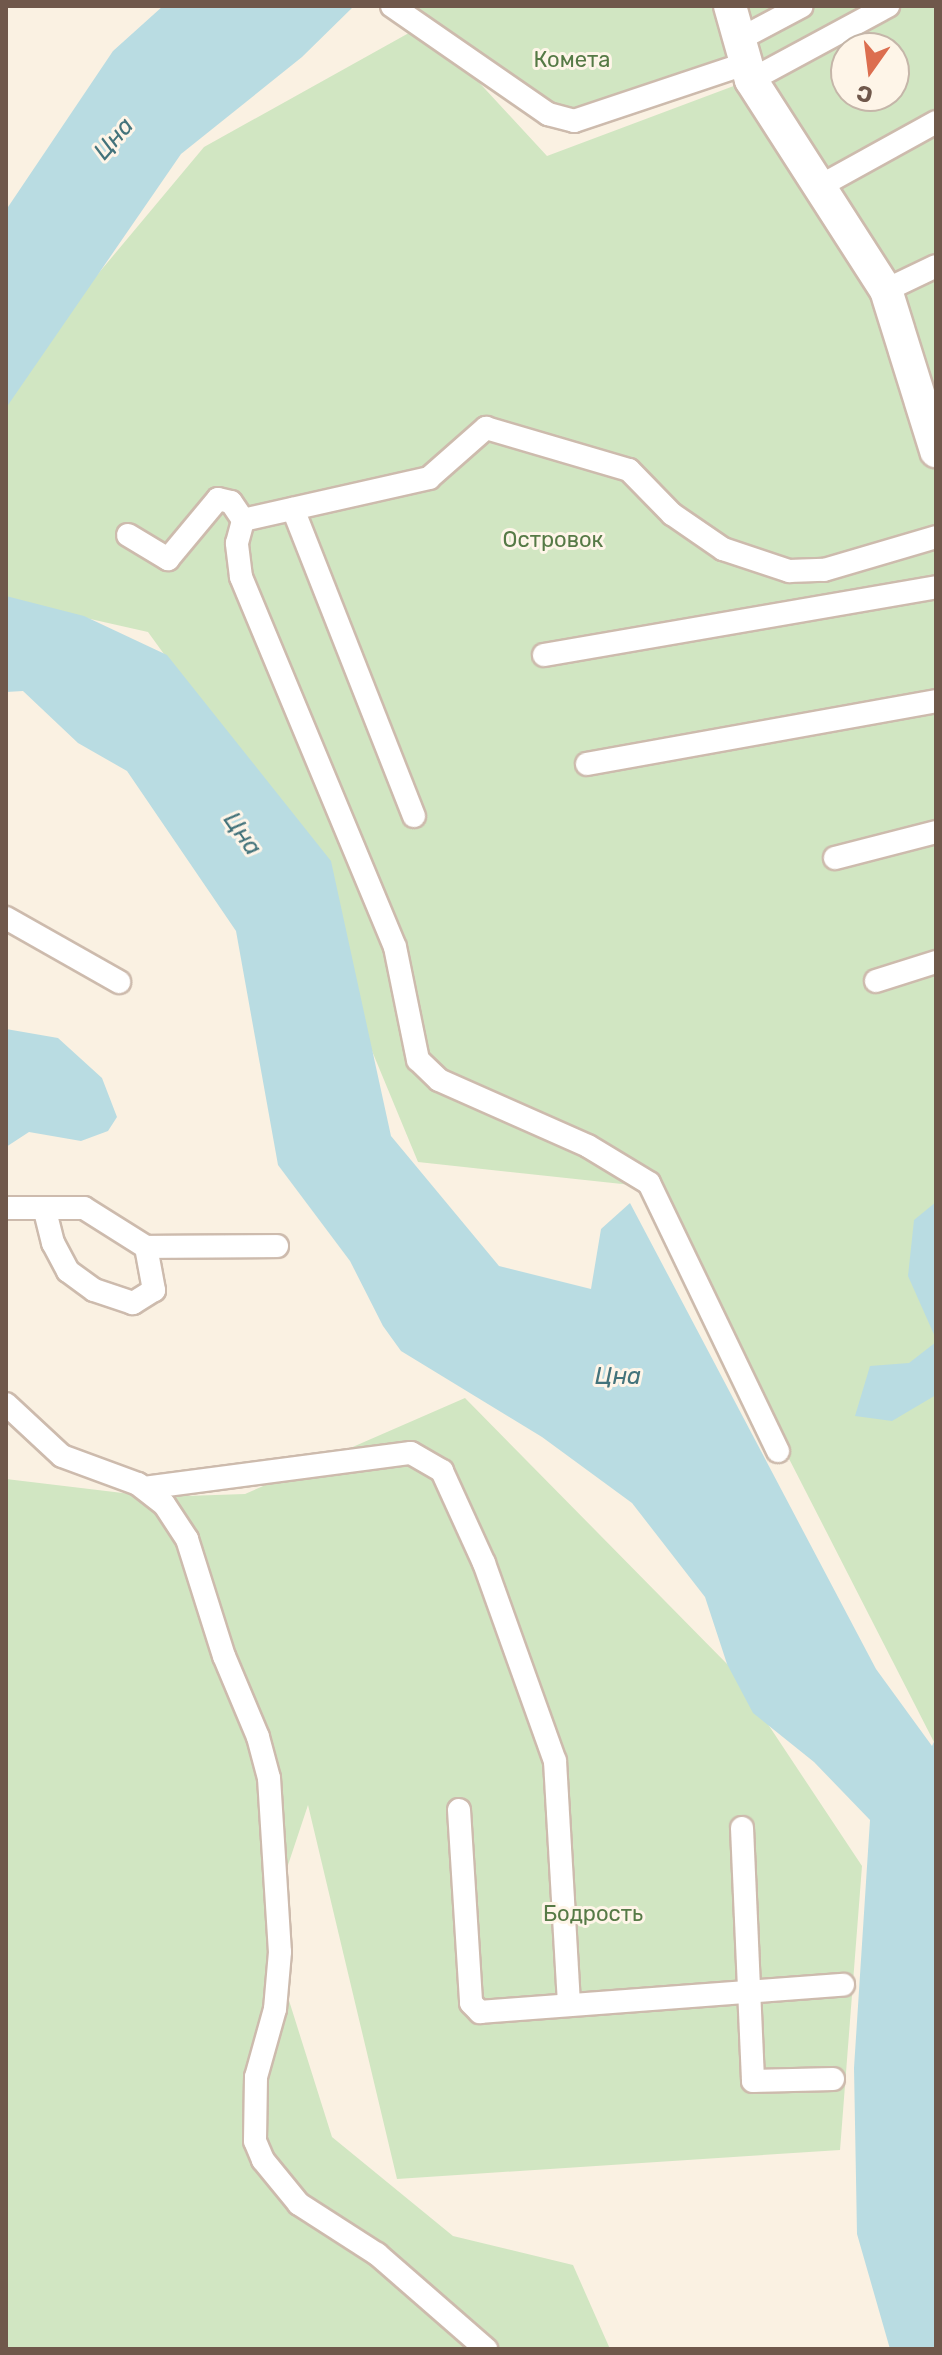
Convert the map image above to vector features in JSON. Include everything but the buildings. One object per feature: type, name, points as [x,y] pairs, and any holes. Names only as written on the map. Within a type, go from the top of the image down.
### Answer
[{"type":"street","points":[[392,6],[548,114],[574,121],[888,6]]},
{"type":"street","points":[[730,6],[744,61],[886,290],[936,451]]},
{"type":"street","points":[[744,61],[802,6]]},
{"type":"street","points":[[822,185],[936,122]]},
{"type":"street","points":[[886,290],[936,266]]},
{"type":"street","points":[[243,520],[429,478],[486,428],[629,470],[672,514],[723,549],[789,571],[824,570],[936,537]]},
{"type":"street","points":[[128,535],[168,559],[218,499],[231,502],[243,520],[237,543],[241,577],[395,947],[418,1060],[439,1080],[588,1146],[649,1183],[778,1451]]},
{"type":"street","points":[[293,509],[414,816]]},
{"type":"street","points":[[544,655],[936,587]]},
{"type":"street","points":[[587,764],[936,701]]},
{"type":"street","points":[[835,858],[936,832]]},
{"type":"street","points":[[6,918],[119,982]]},
{"type":"street","points":[[876,981],[936,962]]},
{"type":"street","points":[[6,1208],[84,1208],[146,1247],[277,1246]]},
{"type":"street","points":[[44,1208],[53,1243],[68,1271],[94,1290],[133,1303],[154,1290],[146,1247]]},
{"type":"street","points":[[6,1404],[62,1456],[144,1488],[164,1504],[187,1539],[269,1778],[280,1952],[275,2009],[256,2077],[255,2141],[282,2189],[377,2254],[486,2349]]},
{"type":"street","points":[[144,1488],[411,1453],[442,1471],[484,1563],[555,1761],[569,2005]]},
{"type":"street","points":[[459,1810],[471,2003],[480,2012],[843,1985]]},
{"type":"street","points":[[742,1828],[753,2081],[833,2079]]},
{"type":"green space","name":"Островок","points":[[401,6],[723,6],[737,62],[559,119],[426,25],[547,156],[747,81],[882,307],[936,475],[936,1746],[650,1187],[418,1162],[266,795],[148,632],[6,600],[6,384],[204,147],[425,24]]},
{"type":"green space","points":[[742,6],[936,6],[936,422],[891,282],[765,92]]},
{"type":"green space","name":"Бодрость","points":[[465,1398],[730,1667],[862,1866],[840,2150],[397,2179],[308,1805],[285,1874],[286,1991],[332,2137],[453,2236],[573,2265],[610,2349],[6,2349],[6,1479],[156,1497],[245,1494]]},
{"type":"water","name":"Цна","points":[[163,6],[354,6],[302,57],[181,154],[6,408],[6,210],[113,51]]},
{"type":"water","name":"Цна","points":[[6,596],[84,616],[167,655],[331,861],[391,1136],[499,1266],[591,1289],[601,1229],[630,1203],[876,1669],[932,1746],[936,1737],[936,2349],[890,2349],[857,2234],[854,2068],[870,1820],[814,1762],[753,1713],[727,1664],[705,1597],[632,1503],[542,1437],[401,1351],[383,1326],[350,1261],[278,1165],[236,931],[127,771],[78,743],[23,691],[6,692]]},
{"type":"water","points":[[6,1029],[58,1038],[102,1078],[117,1117],[108,1131],[81,1141],[29,1132],[6,1147]]},
{"type":"water","points":[[936,1202],[936,1339],[908,1276],[914,1220]]},
{"type":"water","points":[[936,1342],[936,1395],[892,1421],[855,1416],[870,1366],[909,1363]]},
{"type":"park label","name":"Комета","points":[[572,60]]}]
